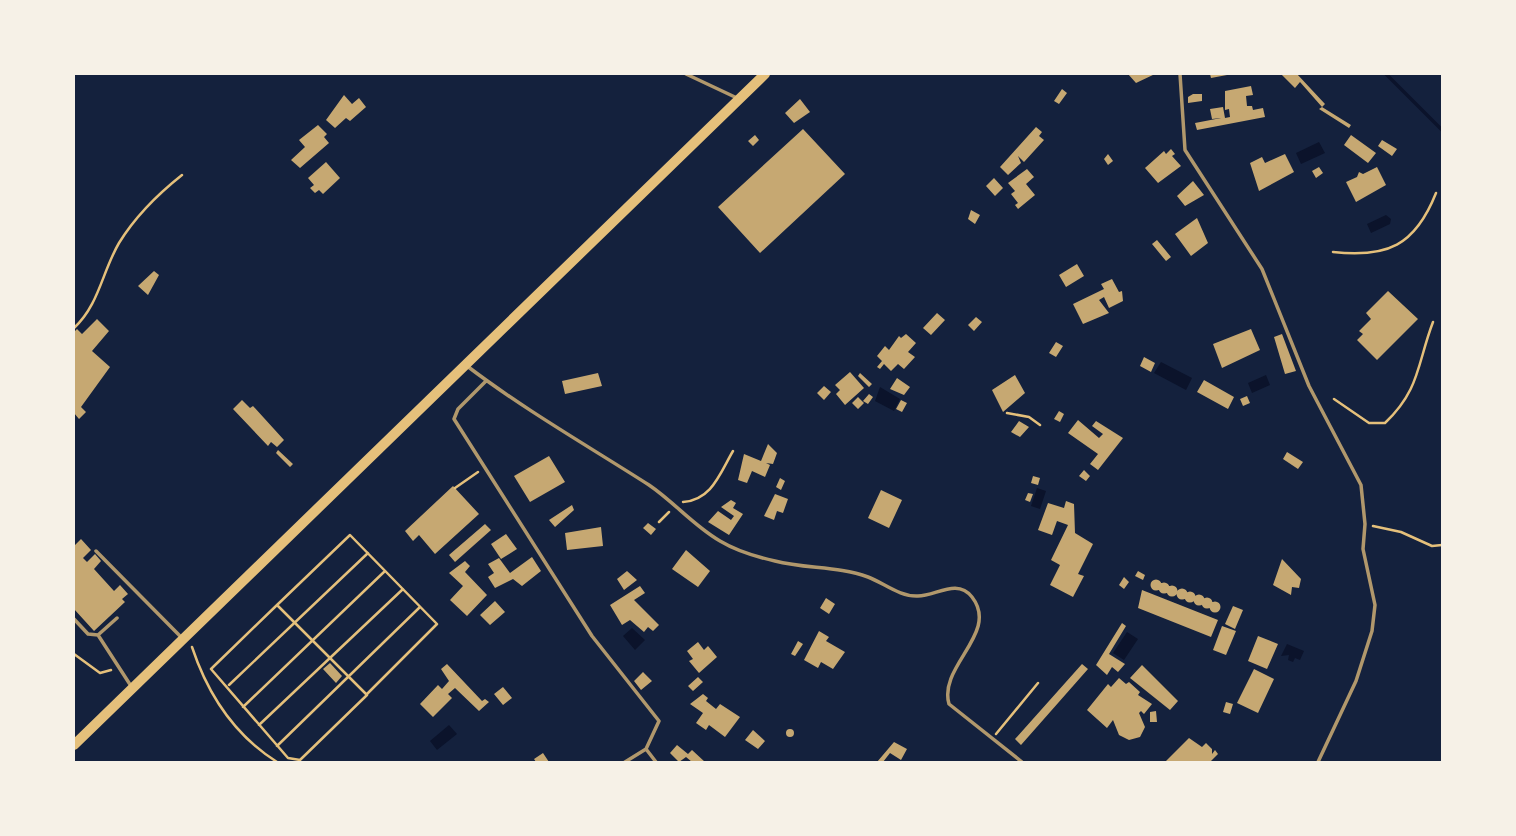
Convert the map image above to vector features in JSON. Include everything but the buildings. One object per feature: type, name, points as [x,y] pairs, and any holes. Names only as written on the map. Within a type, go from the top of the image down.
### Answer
[{"type":"main road","points":[[74,745],[765,74]]},
{"type":"lane","points":[[686,74],[739,99]]},
{"type":"lane","points":[[1180,74],[1185,150],[1262,269],[1309,386],[1361,485],[1365,524],[1363,549],[1375,605],[1371,631],[1356,681],[1318,762]]},
{"type":"lane","points":[[465,365],[675,503],[721,541],[771,561],[799,567],[842,569],[904,594],[918,596],[952,587],[970,594],[977,605],[979,619],[975,634],[947,683],[949,704],[958,714],[1022,762]]},
{"type":"lane","points":[[486,381],[457,409],[454,419],[580,619],[659,721],[646,749],[625,762]]},
{"type":"lane","points":[[96,551],[185,637]]},
{"type":"lane","points":[[74,619],[88,634],[98,635],[117,618]]},
{"type":"lane","points":[[98,635],[132,688]]},
{"type":"lane","points":[[646,749],[656,762]]},
{"type":"path","points":[[74,328],[93,307],[119,243],[144,211],[182,175]]},
{"type":"path","points":[[1333,252],[1362,256],[1401,245],[1418,226],[1436,194]]},
{"type":"path","points":[[1335,399],[1369,423],[1385,423],[1404,405],[1415,382],[1433,322]]},
{"type":"path","points":[[1007,413],[1029,417],[1040,425]]},
{"type":"path","points":[[659,522],[675,503],[698,501],[712,488],[733,451]]},
{"type":"path","points":[[455,488],[474,474]]},
{"type":"path","points":[[1365,524],[1401,532],[1432,546],[1443,545]]},
{"type":"path","points":[[349,535],[368,553],[438,624],[300,760],[288,758],[211,669],[349,535]]},
{"type":"path","points":[[229,685],[368,553]]},
{"type":"path","points":[[243,707],[385,571]]},
{"type":"path","points":[[259,725],[403,589]]},
{"type":"path","points":[[277,605],[367,695]]},
{"type":"path","points":[[277,746],[421,607]]},
{"type":"path","points":[[185,637],[222,712],[255,747],[277,762]]},
{"type":"path","points":[[74,654],[100,673],[117,666]]},
{"type":"path","points":[[992,739],[1038,683]]},
{"type":"water","points":[[1319,142],[1325,153],[1301,164],[1296,153]]},
{"type":"water","points":[[1386,215],[1391,219],[1390,224],[1371,233],[1367,224]]},
{"type":"water","points":[[1161,362],[1192,378],[1186,390],[1154,373]]},
{"type":"water","points":[[1266,375],[1270,385],[1252,393],[1248,383]]},
{"type":"water","points":[[880,387],[900,399],[894,411],[875,401]]},
{"type":"water","points":[[1037,488],[1046,491],[1040,509],[1031,506]]},
{"type":"water","points":[[632,628],[645,640],[635,650],[623,636]]},
{"type":"water","points":[[1127,632],[1138,639],[1124,660],[1113,653]]},
{"type":"water","points":[[1287,644],[1304,651],[1300,660],[1295,658],[1293,662],[1288,660],[1289,655],[1281,656]]},
{"type":"water","points":[[449,725],[457,734],[437,750],[430,741]]},
{"type":"waterway","points":[[1386,74],[1442,130]]}]
